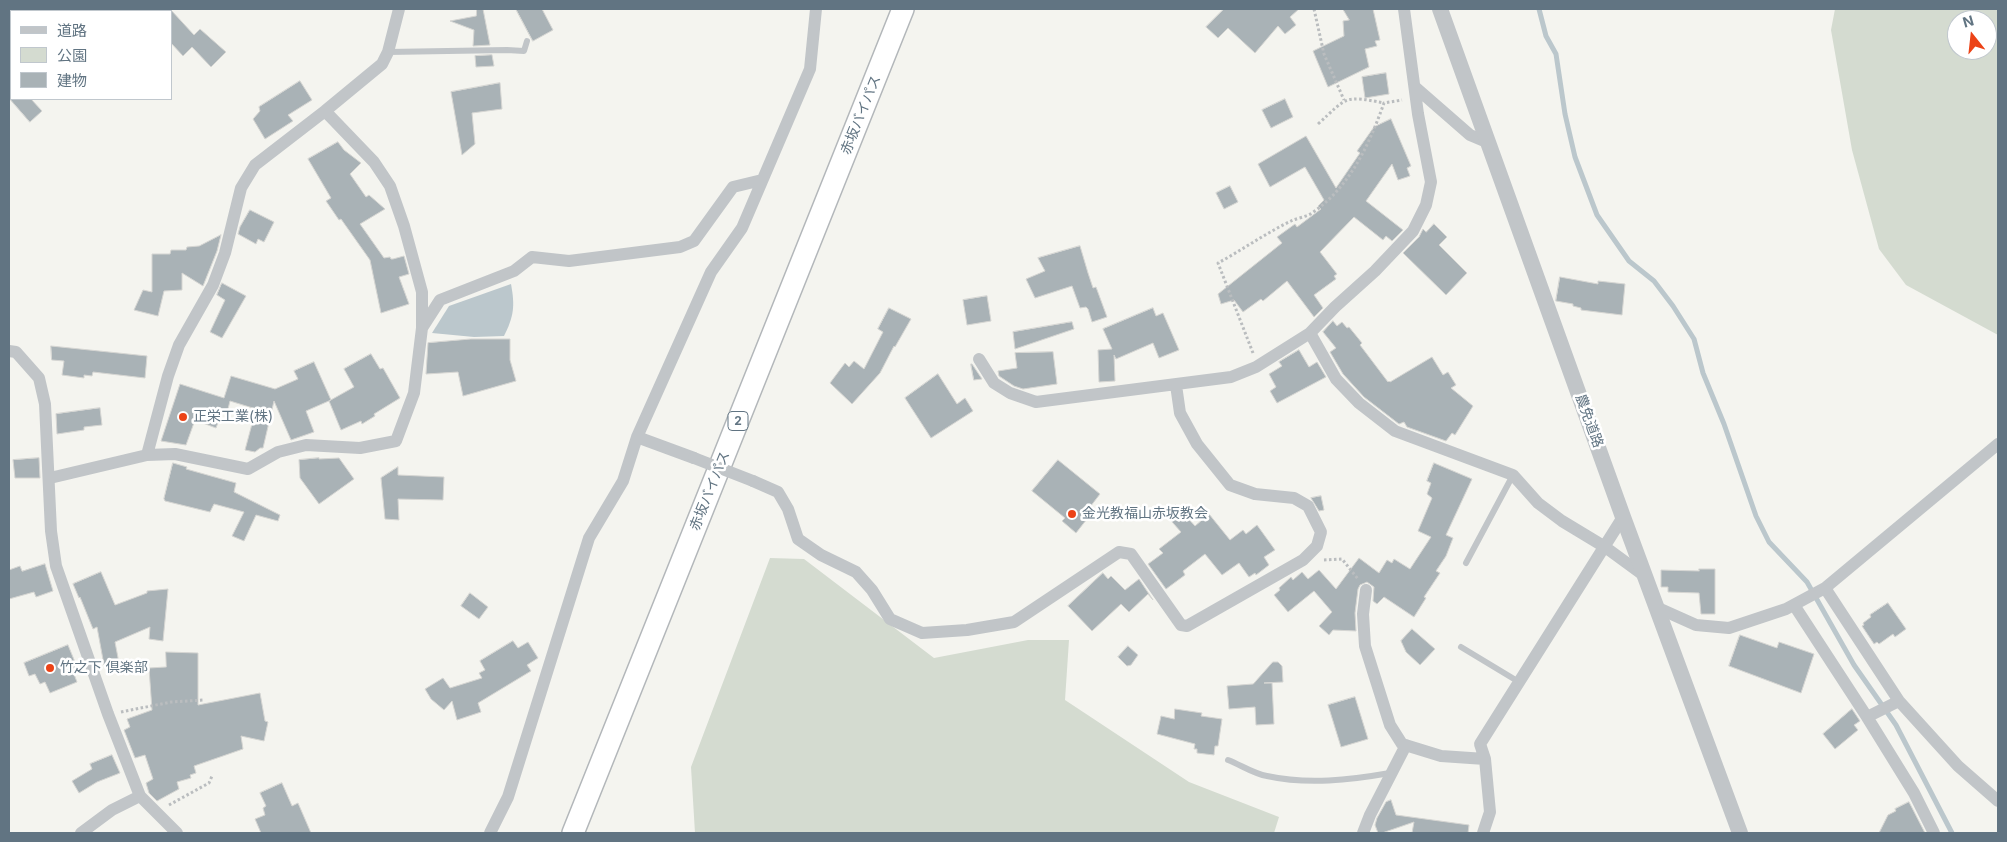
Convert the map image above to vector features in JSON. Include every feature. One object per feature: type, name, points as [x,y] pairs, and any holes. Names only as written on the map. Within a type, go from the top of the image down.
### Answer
[{"type":"highway","name":"赤坂バイパス","points":[[566,831],[894,9]]},
{"type":"highway","name":"赤坂バイパス","points":[[566,831],[903,9]]},
{"type":"street","points":[[147,455],[168,376],[179,345],[213,285],[225,253],[241,188],[254,165],[325,111],[382,64],[388,52],[399,9]]},
{"type":"street","points":[[490,833],[508,797],[589,538],[623,481],[637,438],[711,272],[742,228],[810,69],[814,9]]},
{"type":"street","points":[[979,360],[994,383],[1010,393],[1036,402],[1230,378],[1258,366],[1310,332],[1334,307],[1375,271],[1412,231],[1426,205],[1431,182],[1415,92],[1404,9]]},
{"type":"street","name":"農免道路","points":[[1440,9],[1623,517],[1740,833]]},
{"type":"street","points":[[1415,92],[1470,135],[1489,143]]},
{"type":"street","points":[[50,478],[147,455],[175,454],[248,468],[278,452],[306,444],[360,448],[396,441],[414,393],[422,328],[422,292],[404,226],[390,186],[374,162],[325,111]]},
{"type":"street","points":[[422,328],[440,300],[514,271],[532,257],[569,261],[680,247],[694,241],[733,187],[762,180]]},
{"type":"street","points":[[1310,332],[1336,379],[1359,404],[1395,431],[1512,475],[1538,503],[1606,547],[1646,577]]},
{"type":"street","points":[[9,350],[16,352],[39,378],[46,404],[50,478],[50,531],[56,566],[108,714],[140,796],[177,833]]},
{"type":"street","points":[[637,438],[753,480],[778,492],[788,509],[798,539],[821,555],[856,572],[872,590],[890,620],[922,632],[968,630],[1014,622],[1119,552],[1131,554],[1181,625],[1187,626],[1303,560],[1317,546],[1321,532],[1308,506],[1294,498],[1255,494],[1230,485],[1197,444],[1180,413],[1176,385]]},
{"type":"street","points":[[1658,608],[1696,625],[1729,628],[1786,609],[1822,590],[1998,444]]},
{"type":"street","points":[[1483,833],[1490,812],[1485,759],[1480,744],[1606,547],[1623,517]]},
{"type":"street","points":[[1366,590],[1363,614],[1365,646],[1390,725],[1402,744],[1441,756],[1485,759]]},
{"type":"street","points":[[1822,590],[1895,704],[1998,802]]},
{"type":"street","points":[[1796,603],[1914,793],[1934,833]]},
{"type":"street","points":[[1868,717],[1895,704]]},
{"type":"street","points":[[1363,833],[1390,773],[1406,745]]},
{"type":"street","points":[[81,833],[112,810],[140,796]]},
{"type":"lane","points":[[388,52],[524,51],[527,41]]},
{"type":"lane","points":[[1466,563],[1512,475]]},
{"type":"lane","points":[[1461,647],[1520,682]]},
{"type":"lane","points":[[1228,760],[1266,776],[1320,781],[1353,780],[1390,773]]},
{"type":"path","points":[[1314,9],[1324,54],[1344,100]]},
{"type":"path","points":[[1318,124],[1344,100],[1355,97],[1384,103],[1415,92]]},
{"type":"path","points":[[1258,366],[1218,263],[1291,222],[1311,214],[1337,190],[1358,165],[1372,136],[1384,103]]},
{"type":"path","points":[[1303,560],[1342,559],[1366,590]]},
{"type":"path","points":[[108,714],[170,702],[204,700]]},
{"type":"path","points":[[156,813],[209,783],[212,776]]},
{"type":"shaded area","points":[[9,9],[74,9],[10,10],[9,68]]},
{"type":"shaded area","points":[[511,284],[513,311],[504,336],[474,337],[432,333],[449,306]]},
{"type":"green space","points":[[1835,9],[1998,9],[1998,335],[1906,285],[1879,249],[1852,150],[1831,30]]},
{"type":"green space","points":[[770,558],[804,559],[934,658],[1028,640],[1069,640],[1065,700],[1189,782],[1279,817],[1274,833],[695,833],[691,767]]},
{"type":"building","points":[[477,9],[483,9],[490,45],[473,46],[474,30],[450,21],[476,16]]},
{"type":"building","points":[[516,9],[542,9],[553,30],[533,41]]},
{"type":"building","points":[[1224,9],[1299,9],[1290,17],[1296,25],[1285,34],[1278,26],[1255,53],[1228,28],[1218,38],[1206,27]]},
{"type":"building","points":[[1343,9],[1373,9],[1380,40],[1375,41],[1377,46],[1365,49],[1369,67],[1328,87],[1313,51],[1344,36],[1343,21],[1349,20]]},
{"type":"building","points":[[172,11],[194,35],[200,29],[226,52],[211,67],[192,47],[183,56],[172,44]]},
{"type":"building","points":[[492,55],[494,66],[476,67],[475,56]]},
{"type":"building","points":[[1386,73],[1389,94],[1365,98],[1362,77]]},
{"type":"building","points":[[300,81],[312,100],[288,115],[293,121],[265,139],[253,119],[260,111],[259,107]]},
{"type":"building","points":[[500,83],[502,109],[472,113],[475,144],[462,155],[451,92]]},
{"type":"building","points":[[1285,99],[1293,117],[1271,128],[1262,110]]},
{"type":"building","points":[[11,100],[32,100],[42,111],[30,122]]},
{"type":"building","points":[[1391,119],[1411,166],[1407,168],[1410,176],[1398,180],[1392,164],[1366,201],[1403,230],[1392,241],[1386,236],[1383,240],[1354,217],[1320,252],[1337,274],[1334,276],[1336,279],[1314,295],[1323,308],[1314,317],[1287,281],[1263,301],[1261,299],[1243,312],[1234,300],[1221,304],[1218,294],[1282,243],[1277,237],[1295,224],[1297,227],[1321,209],[1318,206],[1324,200],[1305,167],[1270,187],[1258,164],[1306,136],[1336,188],[1360,153],[1357,151],[1374,127]]},
{"type":"building","points":[[338,142],[344,150],[361,163],[350,174],[366,197],[369,195],[385,209],[360,224],[384,258],[390,257],[393,259],[404,256],[409,274],[399,277],[409,304],[381,313],[370,260],[326,201],[331,198],[308,159]]},
{"type":"building","points":[[1230,186],[1238,202],[1224,209],[1216,193]]},
{"type":"building","points":[[250,210],[274,222],[264,242],[258,239],[256,244],[238,234]]},
{"type":"building","points":[[1434,224],[1447,237],[1439,245],[1467,273],[1446,295],[1403,253],[1419,237],[1423,229],[1426,232]]},
{"type":"building","points":[[221,235],[217,251],[203,286],[182,273],[182,290],[164,291],[158,316],[134,310],[143,290],[152,292],[152,254],[170,254],[171,250],[186,250],[187,247],[199,246]]},
{"type":"building","points":[[1080,246],[1093,288],[1096,287],[1107,317],[1092,322],[1088,309],[1086,307],[1080,308],[1072,286],[1035,298],[1026,279],[1045,271],[1038,258]]},
{"type":"building","points":[[1560,277],[1598,284],[1598,281],[1625,284],[1622,315],[1581,310],[1581,308],[1573,306],[1573,304],[1556,301]]},
{"type":"building","points":[[222,283],[246,296],[222,338],[210,332],[225,300],[217,295]]},
{"type":"building","points":[[987,296],[991,321],[967,325],[963,300]]},
{"type":"building","points":[[889,308],[911,319],[880,373],[852,404],[830,383],[845,363],[849,367],[854,361],[864,369],[883,332],[878,329]]},
{"type":"building","points":[[1153,308],[1156,316],[1163,313],[1179,350],[1159,358],[1153,343],[1116,359],[1114,355],[1115,381],[1099,382],[1098,350],[1112,349],[1103,329]]},
{"type":"building","points":[[1333,321],[1337,326],[1342,322],[1347,328],[1349,327],[1388,382],[1432,357],[1443,375],[1448,372],[1456,385],[1451,388],[1473,406],[1455,435],[1452,433],[1446,441],[1407,427],[1404,422],[1399,424],[1364,397],[1343,374],[1330,352],[1336,348],[1323,332]]},
{"type":"building","points":[[1072,322],[1074,329],[1015,349],[1013,332]]},
{"type":"building","points":[[471,339],[510,339],[510,360],[516,381],[463,396],[458,372],[426,374],[428,343]]},
{"type":"building","points":[[51,346],[147,356],[145,378],[93,372],[92,376],[84,375],[84,378],[62,375],[64,361],[52,360]]},
{"type":"building","points":[[1299,350],[1309,367],[1317,362],[1326,377],[1277,403],[1270,391],[1276,387],[1269,374],[1282,366],[1279,362]]},
{"type":"building","points":[[1053,352],[1057,384],[1023,389],[1014,386],[999,376],[998,371],[1017,368],[1015,353]]},
{"type":"building","points":[[371,354],[380,369],[383,368],[400,398],[362,424],[361,421],[341,430],[329,401],[354,387],[344,369]]},
{"type":"building","points":[[314,362],[331,400],[306,411],[314,432],[291,440],[274,401],[263,448],[255,452],[245,450],[256,409],[230,401],[227,413],[222,412],[216,428],[195,420],[186,445],[161,441],[180,384],[224,398],[231,376],[275,389],[298,379],[294,371]]},
{"type":"building","points":[[972,364],[982,379],[974,380]]},
{"type":"building","points":[[938,374],[957,404],[965,398],[973,411],[931,438],[905,398]]},
{"type":"building","points":[[100,408],[102,425],[84,427],[84,430],[57,434],[56,414]]},
{"type":"building","points":[[39,458],[40,478],[15,478],[13,460]]},
{"type":"building","points":[[339,458],[354,479],[319,504],[300,478],[299,460]]},
{"type":"building","points":[[1058,460],[1100,494],[1090,507],[1094,510],[1076,533],[1062,521],[1065,518],[1032,491]]},
{"type":"building","points":[[173,463],[187,467],[186,469],[236,483],[234,492],[280,515],[278,521],[256,515],[244,541],[232,536],[244,512],[214,504],[210,512],[165,501]]},
{"type":"building","points":[[1434,463],[1472,479],[1446,535],[1453,538],[1446,556],[1436,571],[1440,573],[1424,597],[1426,598],[1414,617],[1384,597],[1377,604],[1373,601],[1374,587],[1367,582],[1360,585],[1358,589],[1355,613],[1356,631],[1333,630],[1329,635],[1319,626],[1332,612],[1314,591],[1288,612],[1274,595],[1291,577],[1293,580],[1302,572],[1308,579],[1319,570],[1336,589],[1359,558],[1379,573],[1387,560],[1392,563],[1394,559],[1410,569],[1431,537],[1418,531],[1432,498],[1427,494],[1431,483],[1427,481]]},
{"type":"building","points":[[398,467],[398,475],[444,477],[443,500],[398,499],[399,520],[385,519],[381,478]]},
{"type":"building","points":[[1321,496],[1324,510],[1319,511],[1311,498]]},
{"type":"building","points":[[1176,505],[1195,526],[1209,514],[1230,540],[1243,530],[1246,534],[1257,525],[1275,550],[1264,557],[1269,565],[1256,575],[1255,573],[1249,577],[1239,563],[1222,575],[1205,554],[1183,571],[1185,575],[1166,589],[1148,564],[1163,553],[1159,549],[1181,532],[1165,514]]},
{"type":"building","points":[[45,564],[53,591],[36,597],[34,592],[9,599],[9,570],[20,566],[22,571]]},
{"type":"building","points":[[1699,569],[1715,569],[1715,614],[1701,614],[1699,593],[1668,592],[1668,587],[1661,587],[1661,570],[1699,571]]},
{"type":"building","points":[[101,572],[115,605],[147,593],[147,591],[168,589],[163,641],[149,639],[150,627],[115,642],[119,663],[104,665],[97,627],[93,629],[73,584]]},
{"type":"building","points":[[1103,573],[1108,579],[1111,576],[1125,590],[1139,579],[1153,600],[1148,594],[1129,612],[1121,604],[1092,631],[1068,606]]},
{"type":"building","points":[[470,593],[488,607],[479,619],[461,606]]},
{"type":"building","points":[[1888,603],[1906,629],[1895,637],[1893,634],[1879,644],[1877,642],[1874,644],[1862,626],[1864,625],[1863,623],[1871,617],[1870,615]]},
{"type":"building","points":[[1412,629],[1435,649],[1420,665],[1406,652],[1401,641]]},
{"type":"building","points":[[1740,635],[1777,648],[1779,642],[1814,654],[1801,693],[1729,666]]},
{"type":"building","points":[[513,641],[518,648],[528,642],[538,658],[527,665],[531,671],[478,703],[481,712],[457,720],[452,701],[444,710],[431,699],[425,689],[443,678],[450,688],[482,678],[479,673],[485,670],[480,661]]},
{"type":"building","name":"竹之下 倶楽部","points":[[68,645],[77,667],[72,669],[77,682],[50,693],[45,682],[40,684],[35,674],[29,676],[24,663]]},
{"type":"building","points":[[1128,646],[1138,655],[1131,665],[1127,666],[1118,657]]},
{"type":"building","points":[[166,652],[198,653],[198,705],[260,693],[265,721],[268,722],[264,741],[241,736],[243,749],[194,766],[196,773],[190,775],[191,778],[177,782],[179,789],[157,801],[149,793],[146,783],[153,779],[145,755],[135,758],[124,730],[130,727],[127,719],[152,710],[149,668],[166,667]]},
{"type":"building","points":[[1273,662],[1278,662],[1282,666],[1283,682],[1264,683],[1272,683],[1274,724],[1256,725],[1255,707],[1229,709],[1227,686],[1253,684]]},
{"type":"building","points":[[1355,697],[1368,739],[1341,747],[1328,705]]},
{"type":"building","points":[[1175,709],[1202,713],[1201,716],[1222,719],[1218,746],[1215,746],[1214,755],[1197,753],[1197,749],[1194,749],[1195,744],[1157,734],[1161,716],[1174,719]]},
{"type":"building","points":[[1852,709],[1860,721],[1854,725],[1858,730],[1835,749],[1823,734]]},
{"type":"building","points":[[112,755],[120,773],[97,782],[79,793],[72,781],[92,769],[90,764]]},
{"type":"building","points":[[282,783],[292,806],[298,803],[311,833],[261,833],[255,819],[265,815],[263,808],[266,806],[260,793]]},
{"type":"building","points":[[1391,800],[1396,815],[1469,825],[1468,833],[1412,833],[1414,822],[1378,833],[1375,825],[1377,818],[1386,802]]},
{"type":"building","points":[[1909,802],[1925,833],[1879,833],[1888,815]]},
{"type":"waterway","points":[[1539,9],[1546,36],[1556,54],[1565,114],[1575,157],[1597,215],[1629,261],[1654,281],[1694,339],[1703,373],[1724,424],[1756,516],[1769,542],[1807,582],[1854,665],[1896,725],[1952,833]]},
{"type":"place","name":"正栄工業(株)","points":[[183,417]]},
{"type":"place","name":"金光教福山赤坂教会","points":[[1072,514]]},
{"type":"place","name":"竹之下 倶楽部","points":[[50,668]]}]
